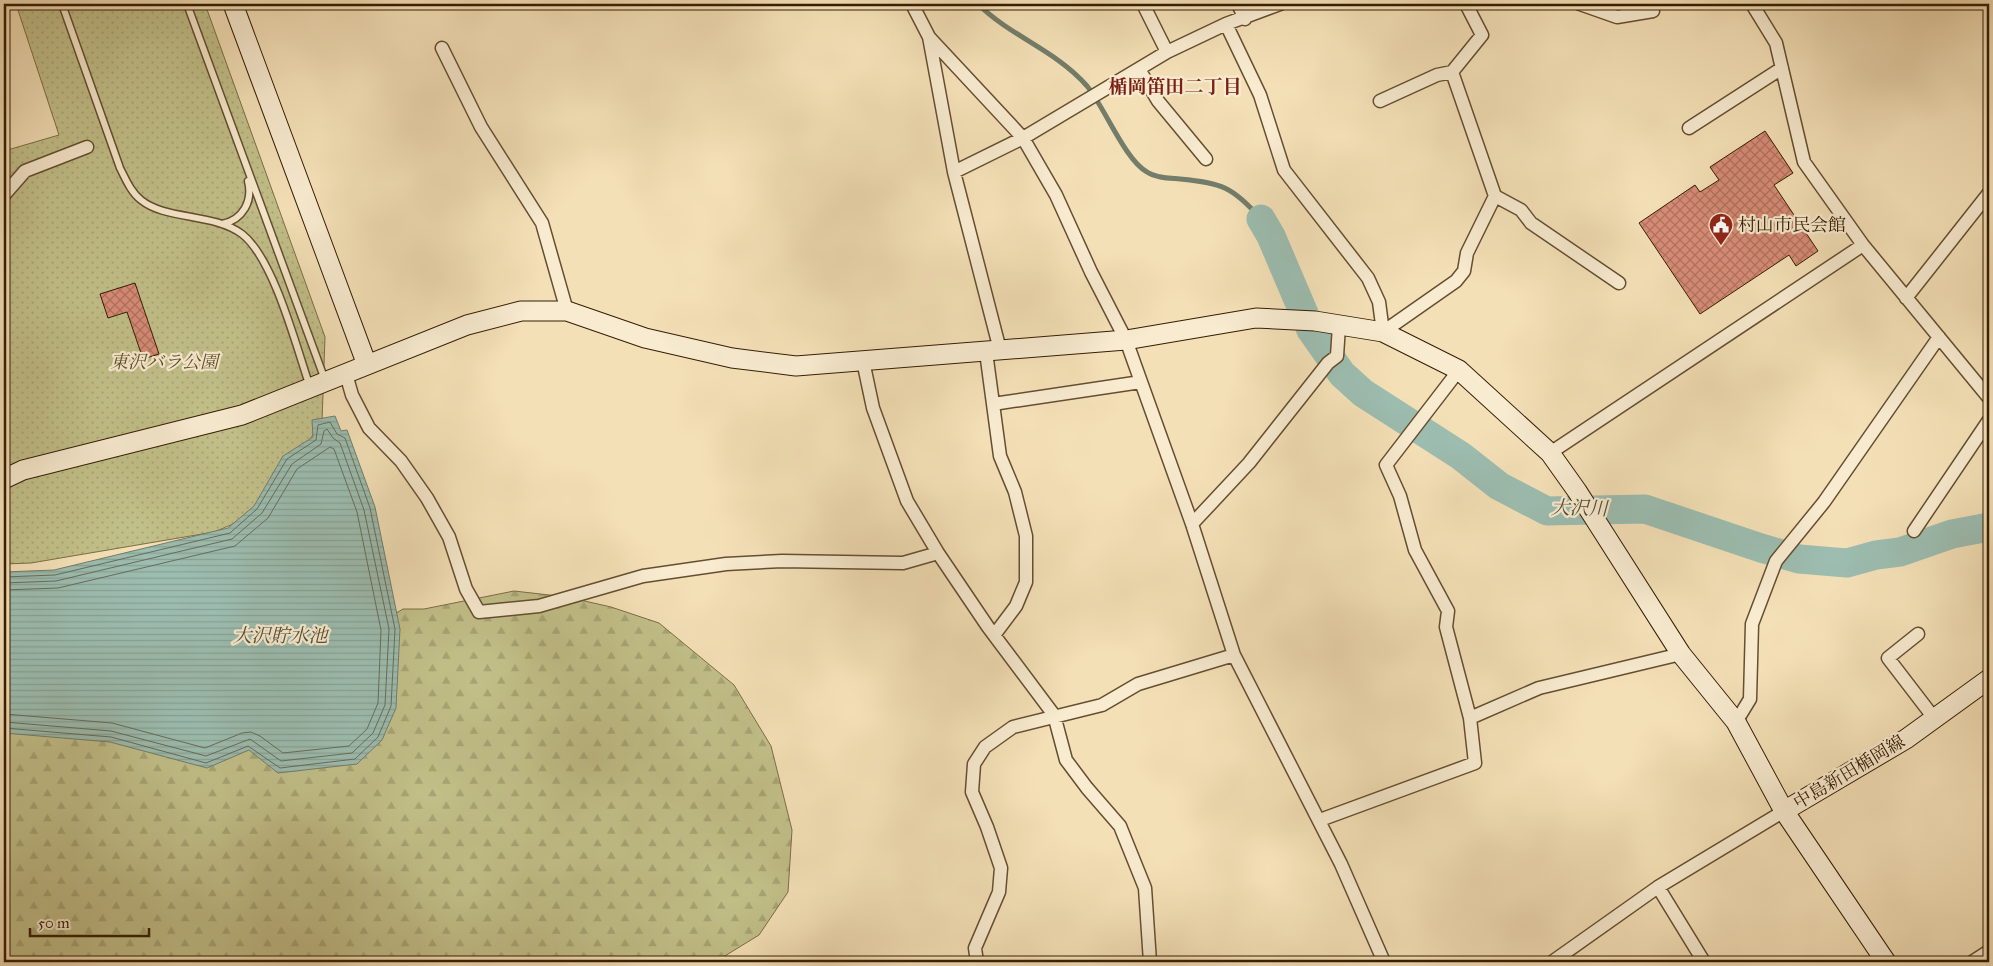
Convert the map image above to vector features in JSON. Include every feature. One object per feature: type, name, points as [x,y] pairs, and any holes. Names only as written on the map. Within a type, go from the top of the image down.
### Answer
[{"type":"street","points":[[233,4],[367,365]]},
{"type":"street","points":[[912,4],[928,38],[954,172],[993,351],[993,404],[1000,456],[1015,492],[1026,546],[1026,582],[1016,606],[994,634]]},
{"type":"street","points":[[1143,4],[1166,52]]},
{"type":"street","points":[[1238,4],[1245,19]]},
{"type":"street","points":[[954,172],[1023,138],[1166,52],[1226,24],[1245,19],[1280,4]]},
{"type":"street","points":[[1380,101],[1437,76],[1452,72],[1482,35],[1466,4]]},
{"type":"street","points":[[1580,4],[1617,17],[1653,11],[1649,4]]},
{"type":"street","points":[[1752,4],[1776,43],[1804,162],[1863,245],[1989,398]]},
{"type":"street","points":[[1226,24],[1260,95],[1284,170],[1368,278],[1379,302],[1383,332]]},
{"type":"street","points":[[928,38],[1023,138],[1056,195],[1090,272],[1126,340],[1192,524],[1234,654],[1320,820],[1384,962]]},
{"type":"street","points":[[442,48],[481,127],[542,223],[567,311]]},
{"type":"street","points":[[1689,128],[1782,68]]},
{"type":"street","points":[[1139,69],[1158,101],[1206,159]]},
{"type":"street","points":[[1452,72],[1495,196],[1522,210],[1531,222],[1620,283]]},
{"type":"street","points":[[4,194],[25,171],[87,147]]},
{"type":"street","points":[[1906,298],[1989,193]]},
{"type":"street","points":[[1383,332],[1460,276],[1464,271],[1467,253],[1495,196]]},
{"type":"street","points":[[1550,453],[1863,245]]},
{"type":"street","points":[[4,479],[24,470],[242,415],[467,325],[521,311],[567,311],[645,338],[732,358],[796,366],[1126,340],[1256,318],[1315,321],[1383,332],[1459,370],[1550,453],[1577,491],[1681,654],[1736,722],[1784,811],[1658,887],[1556,961]]},
{"type":"street","points":[[1192,524],[1249,463],[1332,359],[1339,326]]},
{"type":"street","points":[[1736,722],[1750,699],[1752,624],[1776,560],[1824,502],[1939,337]]},
{"type":"street","points":[[862,361],[873,408],[907,501],[938,553],[994,634],[1054,715],[1066,760],[1120,826],[1145,888],[1150,962]]},
{"type":"street","points":[[1320,820],[1475,763],[1470,718],[1446,627],[1448,611],[1415,550],[1400,496],[1386,465],[1426,416],[1459,370]]},
{"type":"street","points":[[346,374],[352,395],[370,428],[401,461],[427,498],[449,537],[466,589],[479,612],[539,606],[643,576],[726,564],[782,561],[902,563],[938,553]]},
{"type":"street","points":[[993,404],[1140,382]]},
{"type":"street","points":[[1914,532],[1989,420]]},
{"type":"street","points":[[1918,634],[1888,658],[1934,718]]},
{"type":"street","points":[[977,962],[975,948],[999,892],[1001,868],[987,827],[972,792],[974,764],[985,747],[1013,727],[1054,715],[1102,705],[1138,684],[1234,654]]},
{"type":"street","points":[[1470,718],[1538,688],[1681,654]]},
{"type":"street","name":"中島新田楯岡線","points":[[1886,962],[1784,811],[1906,739],[1989,679]]},
{"type":"street","points":[[1658,887],[1704,962]]},
{"type":"street","points":[[1972,962],[1989,951]]},
{"type":"lane","points":[[62,4],[120,168],[129,185],[142,200],[155,208],[222,224],[243,235],[261,254],[268,266],[318,385]]},
{"type":"lane","points":[[187,4],[244,163],[318,385]]},
{"type":"lane","points":[[222,224],[236,219],[250,199],[244,163]]},
{"type":"green space","name":"東沢バラ公園","points":[[16,4],[205,4],[325,337],[322,422],[257,514],[214,532],[31,563],[4,564],[4,151],[59,135]]},
{"type":"green space","points":[[514,591],[567,597],[611,607],[659,623],[734,685],[771,746],[792,830],[788,892],[759,935],[715,962],[4,962],[4,716],[347,642],[403,609],[424,609]]},
{"type":"water","name":"大沢貯水池","points":[[335,416],[341,431],[347,430],[375,507],[400,629],[396,708],[382,740],[357,764],[278,773],[249,750],[207,768],[110,742],[4,733],[4,572],[54,570],[228,528],[254,506],[283,456],[313,437],[312,420]]},
{"type":"building","points":[[1765,131],[1793,173],[1774,185],[1818,251],[1796,266],[1789,255],[1700,314],[1639,223],[1695,185],[1700,192],[1719,180],[1710,167]]},
{"type":"building","points":[[135,283],[159,354],[143,359],[127,312],[108,318],[100,294]]},
{"type":"waterway","points":[[978,4],[1004,25],[1062,63],[1087,86],[1123,145],[1139,166],[1158,177],[1206,182],[1226,188],[1242,200],[1261,219]]},
{"type":"waterway","name":"大沢川","points":[[1261,219],[1271,236],[1311,330],[1342,374],[1363,393],[1461,456],[1499,486],[1547,511],[1645,509],[1799,559],[1847,563],[1876,555],[1900,552],[1952,534],[1989,527]]},
{"type":"place","name":"村山市民会館","points":[[1721,246]]},
{"type":"district","name":"楯岡笛田二丁目","points":[[1175,86]]}]
